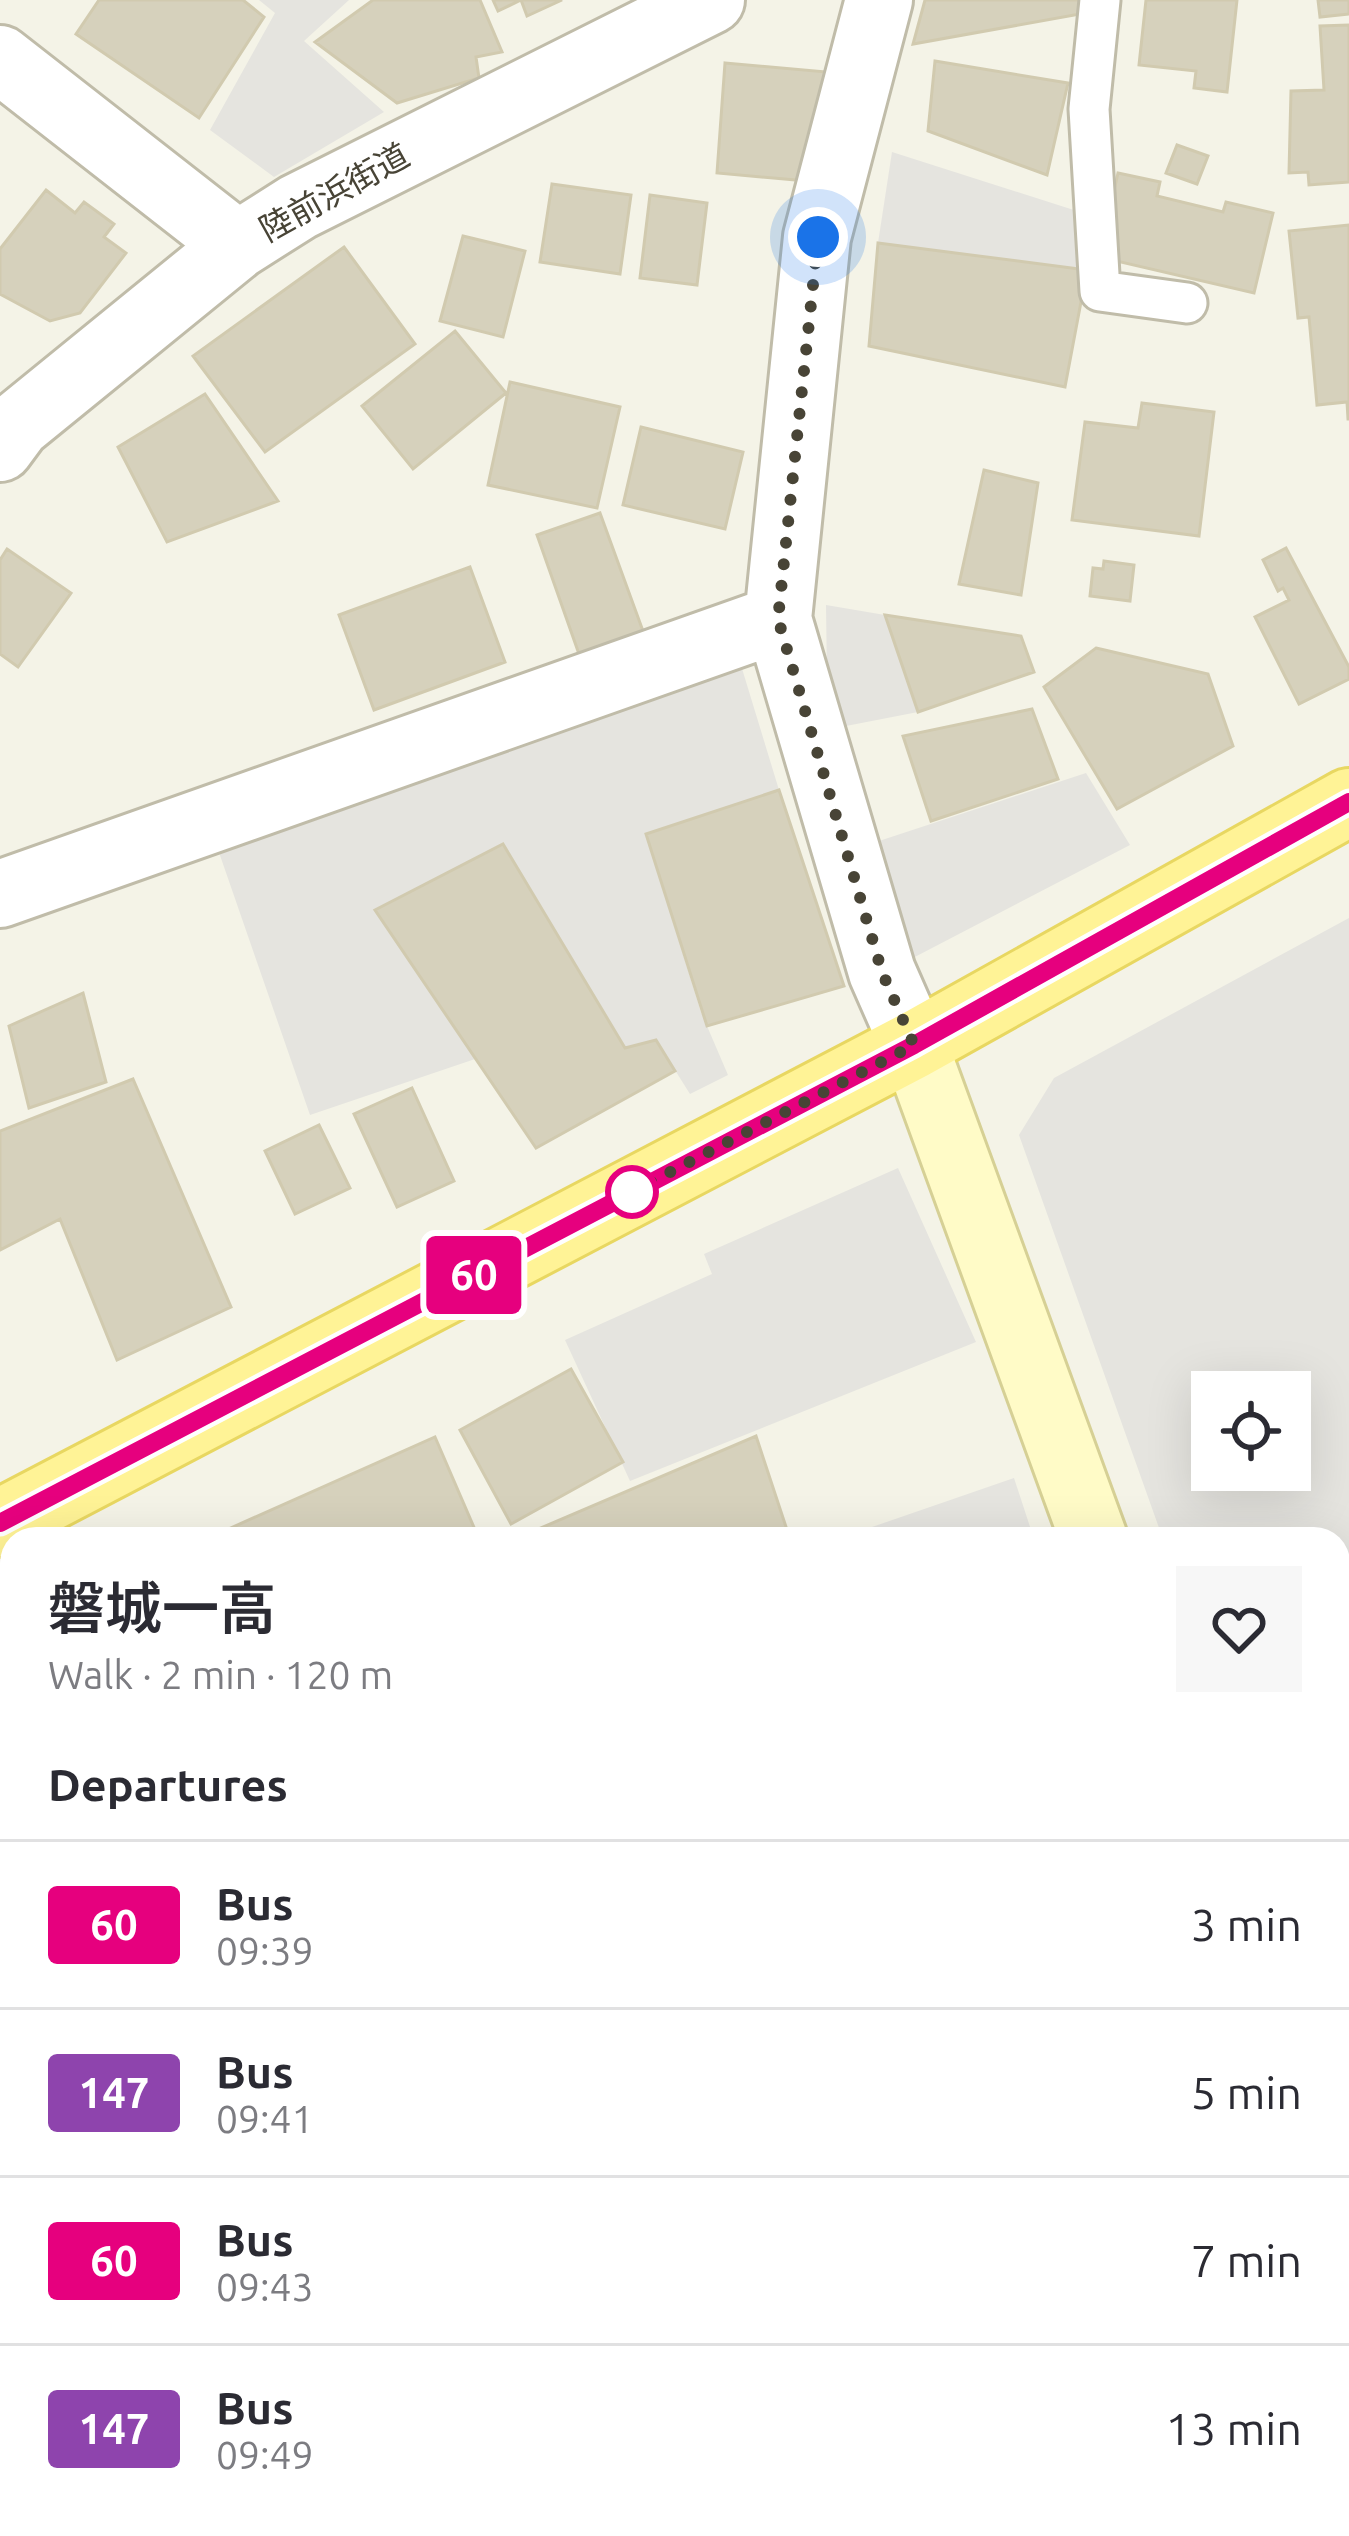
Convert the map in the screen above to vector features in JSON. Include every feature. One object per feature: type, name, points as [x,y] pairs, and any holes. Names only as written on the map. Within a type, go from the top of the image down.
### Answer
[{"type":"main road","points":[[0,1523],[914,1045],[1349,802]]},
{"type":"street","name":"陸前浜街道","points":[[0,448],[17,425],[238,245],[341,185],[711,0]]},
{"type":"street","points":[[879,0],[818,237],[778,619],[882,972],[914,1045],[1090,1527]]},
{"type":"street","points":[[0,58],[238,245]]},
{"type":"street","points":[[0,894],[778,619]]},
{"type":"lane","points":[[1100,0],[1090,110],[1100,291],[1187,303]]},
{"type":"shaded area","points":[[259,0],[349,0],[304,41],[384,112],[274,177],[210,130],[275,13]]},
{"type":"shaded area","points":[[892,152],[1080,212],[1087,270],[878,243]]},
{"type":"shaded area","points":[[826,605],[885,615],[918,712],[846,726],[827,680]]},
{"type":"shaded area","points":[[740,662],[779,790],[646,835],[701,1012],[728,1075],[690,1094],[656,1040],[625,1048],[502,845],[375,910],[478,1058],[310,1115],[214,838]]},
{"type":"shaded area","points":[[1086,773],[1130,845],[909,960],[876,842]]},
{"type":"shaded area","points":[[1349,918],[1349,1527],[1159,1527],[1019,1135],[1054,1078]]},
{"type":"shaded area","points":[[898,1168],[976,1342],[630,1481],[565,1340],[712,1274],[704,1254]]},
{"type":"shaded area","points":[[1014,1478],[1030,1527],[872,1527]]},
{"type":"building","points":[[99,0],[243,0],[264,17],[199,118],[76,34]]},
{"type":"building","points":[[373,0],[480,0],[502,52],[476,57],[479,78],[397,103],[315,42]]},
{"type":"building","points":[[493,0],[521,0],[498,11]]},
{"type":"building","points":[[521,0],[562,0],[527,16]]},
{"type":"building","points":[[925,0],[1082,0],[1080,14],[913,44]]},
{"type":"building","points":[[1146,0],[1237,0],[1227,92],[1194,88],[1196,71],[1139,65]]},
{"type":"building","points":[[1318,0],[1349,0],[1349,14],[1320,17]]},
{"type":"building","points":[[1349,25],[1349,182],[1309,185],[1308,172],[1289,173],[1291,91],[1324,90],[1320,26]]},
{"type":"building","points":[[935,61],[1068,83],[1047,175],[928,131]]},
{"type":"building","points":[[725,63],[827,72],[819,182],[717,173]]},
{"type":"building","points":[[1177,145],[1208,156],[1197,184],[1166,173]]},
{"type":"building","points":[[1118,173],[1160,182],[1157,196],[1223,212],[1226,202],[1273,213],[1254,293],[1099,257]]},
{"type":"building","points":[[552,184],[631,195],[620,274],[540,262]]},
{"type":"building","points":[[46,190],[75,213],[84,202],[114,224],[104,237],[126,253],[80,313],[50,321],[0,294],[0,249]]},
{"type":"building","points":[[650,195],[707,203],[697,285],[640,278]]},
{"type":"building","points":[[1349,225],[1348,419],[1347,402],[1317,405],[1309,317],[1298,318],[1289,231]]},
{"type":"building","points":[[463,236],[525,251],[503,337],[440,321]]},
{"type":"building","points":[[878,243],[1087,270],[1065,387],[869,346]]},
{"type":"building","points":[[344,247],[415,344],[265,452],[193,356]]},
{"type":"building","points":[[455,331],[506,393],[413,469],[362,406]]},
{"type":"building","points":[[510,382],[620,407],[597,508],[488,485]]},
{"type":"building","points":[[205,394],[278,501],[167,542],[118,447]]},
{"type":"building","points":[[1142,403],[1214,412],[1199,536],[1072,520],[1085,422],[1138,428]]},
{"type":"building","points":[[641,427],[743,452],[725,529],[623,505]]},
{"type":"building","points":[[984,470],[1038,483],[1021,595],[959,584]]},
{"type":"building","points":[[600,513],[643,631],[579,654],[537,535]]},
{"type":"building","points":[[1286,548],[1349,667],[1349,679],[1299,704],[1255,617],[1289,600],[1283,588],[1278,591],[1263,560]]},
{"type":"building","points":[[7,549],[71,593],[18,667],[0,654],[0,560]]},
{"type":"building","points":[[1104,561],[1134,565],[1130,601],[1090,596],[1093,568],[1103,569]]},
{"type":"building","points":[[470,567],[505,662],[374,710],[339,615]]},
{"type":"building","points":[[885,615],[1021,636],[1034,672],[918,712]]},
{"type":"building","points":[[1096,648],[1208,674],[1233,746],[1117,809],[1044,687]]},
{"type":"building","points":[[1032,709],[1058,779],[931,821],[903,736]]},
{"type":"building","points":[[779,790],[844,986],[707,1026],[646,834]]},
{"type":"building","points":[[503,844],[625,1048],[656,1040],[675,1071],[536,1148],[375,910]]},
{"type":"building","points":[[83,993],[106,1082],[29,1108],[9,1026]]},
{"type":"building","points":[[133,1079],[231,1307],[117,1360],[60,1219],[0,1250],[0,1131]]},
{"type":"building","points":[[412,1088],[454,1181],[397,1207],[354,1114]]},
{"type":"building","points":[[319,1125],[350,1188],[295,1214],[265,1151]]},
{"type":"building","points":[[571,1369],[623,1462],[511,1524],[460,1430]]},
{"type":"building","points":[[756,1436],[786,1527],[543,1527]]},
{"type":"building","points":[[435,1437],[474,1527],[233,1527]]},
{"type":"bus line","name":"60","points":[[0,1523],[914,1045],[1349,802]]},
{"type":"route","points":[[632,1192],[914,1045],[882,972],[778,619],[818,237]]}]
